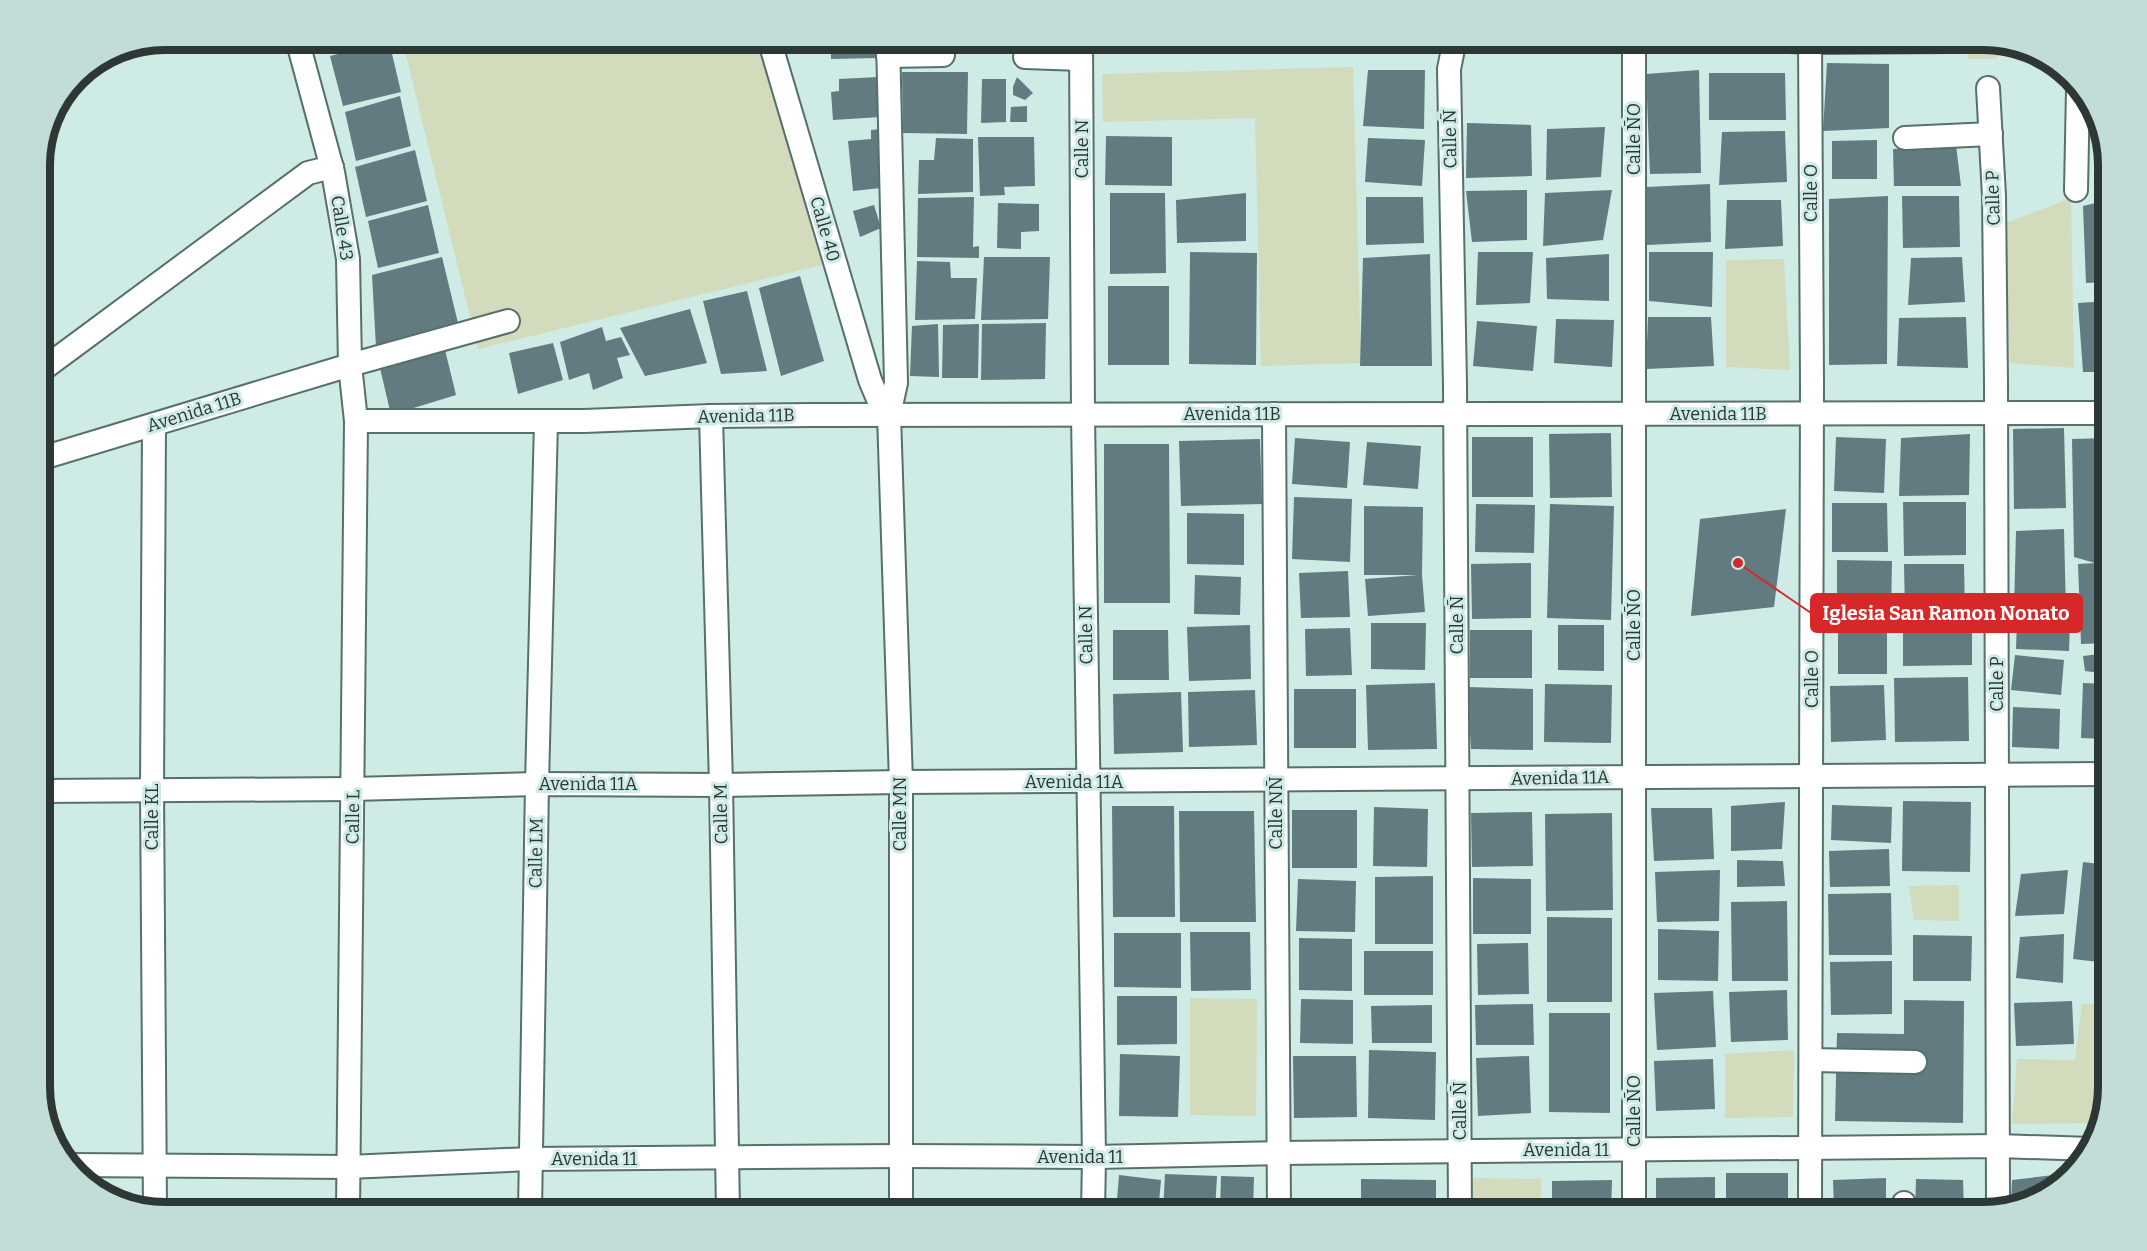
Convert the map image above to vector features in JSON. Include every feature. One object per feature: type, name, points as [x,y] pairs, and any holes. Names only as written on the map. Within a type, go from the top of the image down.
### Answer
[{"type":"street","name":"Calle 43","points":[[300,50],[332,167],[348,259],[350,365],[356,421]]},
{"type":"street","name":"Calle 40","points":[[772,50],[870,380],[878,399],[889,415]]},
{"type":"street","points":[[888,50],[896,383],[889,415]]},
{"type":"street","points":[[909,50],[943,55]]},
{"type":"street","points":[[1025,57],[1074,50]]},
{"type":"street","name":"Calle N","points":[[1081,50],[1083,414],[1093,1202]]},
{"type":"street","name":"Calle Ñ","points":[[1453,50],[1449,69],[1455,414],[1460,1202]]},
{"type":"street","name":"Calle ÑO","points":[[1634,50],[1634,1202]]},
{"type":"street","name":"Calle O","points":[[1810,50],[1812,414],[1810,1202]]},
{"type":"street","name":"Calle P","points":[[1988,88],[1994,196],[1996,414],[1998,1201]]},
{"type":"street","points":[[2076,190],[2078,101]]},
{"type":"street","points":[[1905,138],[1991,134]]},
{"type":"street","points":[[50,364],[308,173],[332,167]]},
{"type":"street","name":"Avenida 11B","points":[[50,456],[350,365],[508,321]]},
{"type":"street","name":"Avenida 11B","points":[[356,421],[546,422],[711,416],[1083,414],[2097,413]]},
{"type":"street","name":"Calle NÑ","points":[[1274,414],[1279,1202]]},
{"type":"street","name":"Calle MN","points":[[889,415],[901,782],[901,1202]]},
{"type":"street","name":"Calle M","points":[[711,416],[721,785],[728,1202]]},
{"type":"street","name":"Calle L","points":[[348,1202],[356,421]]},
{"type":"street","name":"Calle LM","points":[[531,1202],[537,784],[546,422]]},
{"type":"street","name":"Calle KL","points":[[154,425],[152,790],[155,1201]]},
{"type":"street","name":"Avenida 11A","points":[[50,791],[353,789],[537,784],[721,785],[2098,774]]},
{"type":"street","points":[[1811,1060],[1915,1062]]},
{"type":"street","name":"Avenida 11","points":[[80,1165],[348,1167],[530,1159],[1094,1157],[1998,1146],[2079,1149]]},
{"type":"green space","points":[[405,50],[762,50],[822,265],[478,349]]},
{"type":"green space","points":[[1967,50],[1997,50],[1997,59],[1968,59]]},
{"type":"green space","points":[[1353,67],[1361,363],[1261,366],[1255,118],[1103,122],[1102,74]]},
{"type":"green space","points":[[2071,198],[2074,368],[2010,363],[2003,224]]},
{"type":"green space","points":[[1784,259],[1790,370],[1726,367],[1726,260]]},
{"type":"green space","points":[[1959,885],[1959,921],[1914,920],[1909,886]]},
{"type":"green space","points":[[1190,998],[1257,999],[1256,1116],[1190,1115]]},
{"type":"green space","points":[[2082,1004],[2098,1004],[2098,1086],[2091,1123],[2012,1124],[2017,1059],[2075,1060]]},
{"type":"green space","points":[[1794,1050],[1793,1117],[1725,1118],[1725,1054]]},
{"type":"green space","points":[[1473,1178],[1541,1179],[1541,1202],[1473,1202]]},
{"type":"building","points":[[354,50],[391,50],[401,92],[343,106],[330,56]]},
{"type":"building","points":[[831,50],[879,50],[879,58],[831,59]]},
{"type":"building","points":[[1827,63],[1889,64],[1889,128],[1823,131]]},
{"type":"building","points":[[1368,70],[1425,70],[1424,129],[1363,126]]},
{"type":"building","points":[[1699,70],[1701,173],[1650,174],[1646,74]]},
{"type":"building","points":[[902,72],[968,72],[967,134],[903,133]]},
{"type":"building","points":[[1709,73],[1785,73],[1786,120],[1709,120]]},
{"type":"building","points":[[878,77],[880,117],[833,120],[831,92],[839,91],[839,79]]},
{"type":"building","points":[[1017,77],[1033,93],[1025,100],[1013,95]]},
{"type":"building","points":[[982,79],[1006,79],[1006,122],[981,123]]},
{"type":"building","points":[[400,96],[411,146],[356,161],[345,112]]},
{"type":"building","points":[[1027,106],[1027,122],[1010,122],[1011,107]]},
{"type":"building","points":[[1467,123],[1531,125],[1532,176],[1466,178]]},
{"type":"building","points":[[1605,127],[1601,177],[1546,180],[1547,129]]},
{"type":"building","points":[[881,129],[881,188],[853,191],[848,141],[871,139],[871,130]]},
{"type":"building","points":[[1785,131],[1787,182],[1719,185],[1722,132]]},
{"type":"building","points":[[1106,136],[1172,137],[1172,186],[1105,185]]},
{"type":"building","points":[[978,137],[1034,137],[1035,186],[1004,187],[1005,195],[980,196]]},
{"type":"building","points":[[936,138],[973,139],[973,192],[918,194],[919,160],[934,160]]},
{"type":"building","points":[[1368,138],[1425,140],[1422,186],[1365,182]]},
{"type":"building","points":[[1877,140],[1877,179],[1832,179],[1832,141]]},
{"type":"building","points":[[1956,145],[1961,186],[1894,186],[1893,149]]},
{"type":"building","points":[[415,150],[427,201],[366,217],[355,167]]},
{"type":"building","points":[[1710,184],[1711,242],[1647,245],[1646,187]]},
{"type":"building","points":[[1527,190],[1527,240],[1472,242],[1466,191]]},
{"type":"building","points":[[1612,190],[1603,240],[1543,246],[1545,193]]},
{"type":"building","points":[[1110,193],[1165,193],[1166,273],[1110,274]]},
{"type":"building","points":[[1246,193],[1246,241],[1177,243],[1176,200]]},
{"type":"building","points":[[1888,196],[1887,364],[1829,365],[1829,199]]},
{"type":"building","points":[[1902,196],[1959,196],[1960,247],[1903,248]]},
{"type":"building","points":[[974,197],[973,247],[979,246],[979,258],[917,257],[918,198]]},
{"type":"building","points":[[1366,197],[1423,197],[1424,243],[1366,245]]},
{"type":"building","points":[[1727,200],[1781,200],[1783,246],[1725,249]]},
{"type":"building","points":[[998,203],[1039,204],[1039,231],[1021,232],[1021,249],[997,248]]},
{"type":"building","points":[[2097,203],[2097,282],[2086,283],[2083,206]]},
{"type":"building","points":[[428,205],[439,253],[378,268],[368,221]]},
{"type":"building","points":[[874,205],[881,228],[860,237],[853,211]]},
{"type":"building","points":[[1190,252],[1257,253],[1256,365],[1189,364]]},
{"type":"building","points":[[1478,252],[1533,252],[1530,303],[1476,305]]},
{"type":"building","points":[[1649,252],[1713,252],[1712,307],[1649,301]]},
{"type":"building","points":[[1430,254],[1432,366],[1360,366],[1363,258]]},
{"type":"building","points":[[1609,254],[1609,301],[1547,299],[1546,258]]},
{"type":"building","points":[[442,257],[458,323],[376,347],[372,275]]},
{"type":"building","points":[[984,257],[1050,257],[1048,319],[981,320]]},
{"type":"building","points":[[1962,257],[1965,302],[1908,305],[1911,258]]},
{"type":"building","points":[[917,261],[950,262],[951,278],[977,278],[975,319],[915,320]]},
{"type":"building","points":[[800,276],[824,361],[781,376],[759,288]]},
{"type":"building","points":[[1108,286],[1169,286],[1169,365],[1108,365]]},
{"type":"building","points":[[747,291],[767,371],[721,374],[703,301]]},
{"type":"building","points":[[2097,302],[2097,372],[2083,372],[2078,303]]},
{"type":"building","points":[[690,309],[707,363],[645,376],[620,328]]},
{"type":"building","points":[[1648,317],[1711,317],[1714,366],[1646,369]]},
{"type":"building","points":[[1966,317],[1968,368],[1897,366],[1899,318]]},
{"type":"building","points":[[1556,319],[1614,320],[1612,367],[1554,363]]},
{"type":"building","points":[[1477,321],[1537,326],[1533,371],[1473,366]]},
{"type":"building","points":[[1046,323],[1045,379],[981,380],[982,324]]},
{"type":"building","points":[[938,324],[939,377],[910,376],[912,326]]},
{"type":"building","points":[[979,324],[978,378],[942,378],[943,325]]},
{"type":"building","points":[[602,327],[606,341],[621,337],[630,355],[617,358],[623,378],[593,390],[589,373],[569,380],[560,342]]},
{"type":"building","points":[[553,343],[563,380],[518,394],[509,353]]},
{"type":"building","points":[[445,350],[456,395],[391,415],[380,368]]},
{"type":"building","points":[[2064,428],[2066,508],[2014,509],[2013,429]]},
{"type":"building","points":[[1611,433],[1612,497],[1550,498],[1549,434]]},
{"type":"building","points":[[1970,434],[1969,495],[1899,496],[1901,438]]},
{"type":"building","points":[[1472,437],[1533,437],[1533,497],[1472,497]]},
{"type":"building","points":[[1836,437],[1886,439],[1884,493],[1834,491]]},
{"type":"building","points":[[1295,438],[1350,442],[1347,488],[1292,484]]},
{"type":"building","points":[[2097,438],[2095,563],[2074,557],[2072,439]]},
{"type":"building","points":[[1260,439],[1262,504],[1181,506],[1179,441]]},
{"type":"building","points":[[1367,442],[1421,446],[1418,489],[1363,485]]},
{"type":"building","points":[[1104,444],[1169,444],[1170,603],[1104,603]]},
{"type":"building","points":[[1294,497],[1352,499],[1350,562],[1292,559]]},
{"type":"building","points":[[1903,502],[1966,502],[1966,555],[1904,556]]},
{"type":"building","points":[[1832,503],[1887,503],[1888,552],[1832,552]]},
{"type":"building","points":[[1476,504],[1535,505],[1534,553],[1475,552]]},
{"type":"building","points":[[1550,504],[1614,506],[1611,620],[1547,618]]},
{"type":"building","points":[[1364,506],[1423,507],[1422,575],[1425,612],[1368,616],[1365,579],[1418,575],[1364,575]]},
{"type":"building","points":[[1786,509],[1774,607],[1691,616],[1700,519]]},
{"type":"building","points":[[1187,513],[1244,514],[1244,565],[1187,564]]},
{"type":"building","points":[[2064,529],[2066,613],[2014,610],[2016,531]]},
{"type":"building","points":[[1837,560],[1892,561],[1891,613],[1837,612]]},
{"type":"building","points":[[1531,563],[1531,618],[1472,619],[1471,564]]},
{"type":"building","points":[[2097,563],[2098,643],[2081,644],[2078,564]]},
{"type":"building","points":[[1904,564],[1964,564],[1965,613],[1905,614]]},
{"type":"building","points":[[1348,571],[1350,617],[1301,618],[1299,573]]},
{"type":"building","points":[[1195,575],[1241,577],[1240,615],[1194,614]]},
{"type":"building","points":[[2017,619],[2070,621],[2069,651],[2016,649]]},
{"type":"building","points":[[1371,623],[1426,623],[1425,670],[1371,669]]},
{"type":"building","points":[[1903,624],[1972,624],[1972,665],[1903,666]]},
{"type":"building","points":[[1250,625],[1251,679],[1189,681],[1187,627]]},
{"type":"building","points":[[1558,625],[1604,625],[1604,671],[1558,670]]},
{"type":"building","points":[[1838,626],[1887,626],[1887,674],[1838,674]]},
{"type":"building","points":[[1350,628],[1352,675],[1306,676],[1305,629]]},
{"type":"building","points":[[1113,630],[1168,630],[1169,680],[1113,680]]},
{"type":"building","points":[[1470,630],[1532,630],[1532,678],[1470,678]]},
{"type":"building","points":[[2098,654],[2098,673],[2085,671],[2083,656]]},
{"type":"building","points":[[2015,655],[2064,660],[2061,695],[2011,690]]},
{"type":"building","points":[[1968,677],[1969,741],[1895,742],[1894,678]]},
{"type":"building","points":[[1435,683],[1437,749],[1368,750],[1366,685]]},
{"type":"building","points":[[2083,683],[2098,684],[2098,739],[2081,738]]},
{"type":"building","points":[[1545,684],[1612,685],[1611,743],[1544,742]]},
{"type":"building","points":[[1884,685],[1886,740],[1831,742],[1830,686]]},
{"type":"building","points":[[1467,687],[1533,689],[1533,750],[1471,749]]},
{"type":"building","points":[[1294,689],[1356,689],[1356,748],[1294,748]]},
{"type":"building","points":[[1255,690],[1257,745],[1189,747],[1188,692]]},
{"type":"building","points":[[1181,692],[1183,752],[1114,754],[1113,694]]},
{"type":"building","points":[[2013,707],[2060,709],[2059,749],[2012,747]]},
{"type":"building","points":[[1903,801],[1971,802],[1970,872],[1902,871]]},
{"type":"building","points":[[1785,802],[1782,849],[1731,851],[1731,806]]},
{"type":"building","points":[[1832,805],[1892,807],[1891,843],[1831,840]]},
{"type":"building","points":[[1112,806],[1174,806],[1175,917],[1113,917]]},
{"type":"building","points":[[1374,807],[1428,809],[1427,867],[1373,866]]},
{"type":"building","points":[[1651,808],[1712,808],[1714,859],[1654,861]]},
{"type":"building","points":[[1292,810],[1357,810],[1357,868],[1292,868]]},
{"type":"building","points":[[1179,811],[1254,811],[1256,922],[1180,922]]},
{"type":"building","points":[[1532,812],[1533,866],[1472,867],[1471,813]]},
{"type":"building","points":[[1612,813],[1613,910],[1546,911],[1545,814]]},
{"type":"building","points":[[1889,849],[1890,886],[1830,887],[1829,851]]},
{"type":"building","points":[[1737,860],[1783,861],[1785,886],[1737,887]]},
{"type":"building","points":[[2083,862],[2098,864],[2098,962],[2073,959]]},
{"type":"building","points":[[1720,870],[1719,921],[1657,922],[1655,872]]},
{"type":"building","points":[[2068,870],[2064,914],[2015,916],[2021,874]]},
{"type":"building","points":[[1433,876],[1433,944],[1375,944],[1375,877]]},
{"type":"building","points":[[1473,878],[1531,879],[1531,934],[1473,934]]},
{"type":"building","points":[[1298,879],[1356,881],[1355,932],[1296,931]]},
{"type":"building","points":[[1891,893],[1892,955],[1829,955],[1828,894]]},
{"type":"building","points":[[1787,901],[1788,981],[1732,981],[1731,902]]},
{"type":"building","points":[[1547,917],[1612,918],[1612,1002],[1547,1002]]},
{"type":"building","points":[[1658,929],[1719,931],[1718,981],[1658,980]]},
{"type":"building","points":[[1190,932],[1250,932],[1251,990],[1191,991]]},
{"type":"building","points":[[1114,933],[1181,933],[1181,988],[1114,987]]},
{"type":"building","points":[[2064,934],[2063,983],[2016,978],[2020,937]]},
{"type":"building","points":[[1913,935],[1972,936],[1971,981],[1913,981]]},
{"type":"building","points":[[1299,938],[1352,939],[1352,991],[1299,990]]},
{"type":"building","points":[[1528,943],[1529,994],[1478,995],[1477,944]]},
{"type":"building","points":[[1364,951],[1433,951],[1433,995],[1364,995]]},
{"type":"building","points":[[1892,961],[1892,1014],[1831,1015],[1830,962]]},
{"type":"building","points":[[1787,990],[1788,1040],[1731,1042],[1729,992]]},
{"type":"building","points":[[1713,991],[1716,1047],[1657,1050],[1654,993]]},
{"type":"building","points":[[1117,996],[1177,996],[1177,1044],[1117,1045]]},
{"type":"building","points":[[1301,999],[1353,1000],[1353,1044],[1300,1043]]},
{"type":"building","points":[[1904,1000],[1964,1001],[1963,1123],[1835,1121],[1837,1033],[1904,1034]]},
{"type":"building","points":[[2072,1001],[2074,1044],[2016,1046],[2014,1003]]},
{"type":"building","points":[[1533,1004],[1534,1045],[1476,1045],[1475,1005]]},
{"type":"building","points":[[1432,1005],[1432,1043],[1372,1043],[1371,1006]]},
{"type":"building","points":[[1549,1013],[1610,1013],[1610,1113],[1549,1112]]},
{"type":"building","points":[[1369,1050],[1436,1052],[1435,1120],[1368,1118]]},
{"type":"building","points":[[1120,1054],[1180,1056],[1178,1117],[1119,1116]]},
{"type":"building","points":[[1293,1056],[1356,1056],[1357,1117],[1294,1118]]},
{"type":"building","points":[[1529,1056],[1531,1113],[1478,1116],[1476,1058]]},
{"type":"building","points":[[1713,1059],[1715,1109],[1656,1111],[1654,1061]]},
{"type":"building","points":[[1726,1173],[1788,1173],[1788,1202],[1726,1202]]},
{"type":"building","points":[[1165,1174],[1217,1176],[1216,1202],[1164,1202]]},
{"type":"building","points":[[1119,1175],[1161,1180],[1159,1202],[1117,1202]]},
{"type":"building","points":[[2054,1175],[2040,1186],[2011,1198],[2012,1180]]},
{"type":"building","points":[[1221,1176],[1254,1177],[1253,1202],[1220,1202]]},
{"type":"building","points":[[1715,1177],[1715,1202],[1656,1202],[1656,1178]]},
{"type":"building","points":[[1886,1178],[1886,1202],[1834,1202],[1833,1180]]},
{"type":"building","points":[[1361,1179],[1436,1180],[1436,1202],[1361,1202]]},
{"type":"building","points":[[1916,1179],[1963,1180],[1964,1202],[1915,1202]]},
{"type":"building","points":[[1612,1180],[1611,1202],[1552,1202],[1552,1181]]},
{"type":"place","name":"Iglesia San Ramon Nonato","points":[[1738,563]]}]
